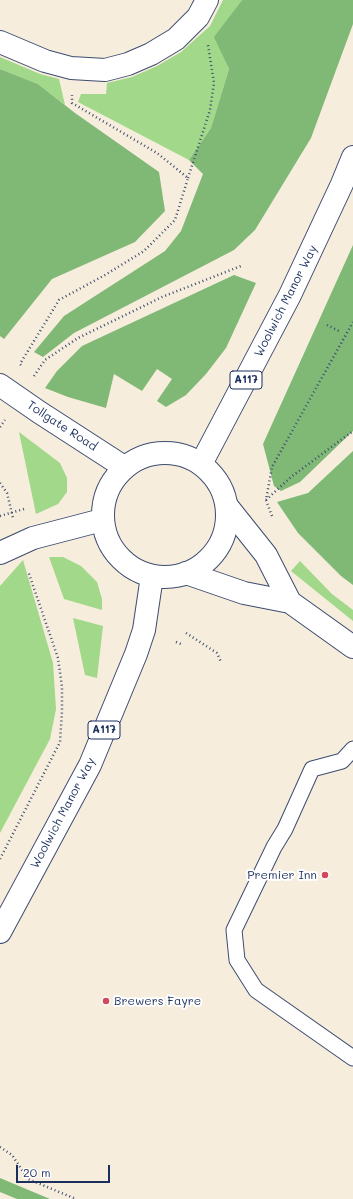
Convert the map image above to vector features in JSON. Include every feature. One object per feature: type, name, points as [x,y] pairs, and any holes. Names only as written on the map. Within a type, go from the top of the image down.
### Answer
[{"type":"main road","points":[[0,42],[45,61],[72,68],[105,70],[128,64],[152,54],[176,39],[198,17],[206,0]]},
{"type":"main road","name":"Woolwich Manor Way","points":[[201,464],[290,295],[342,184],[353,157]]},
{"type":"main road","name":"Tollgate Road","points":[[0,385],[124,467]]},
{"type":"main road","points":[[162,452],[183,455],[201,464],[214,476],[223,490],[227,506],[227,523],[223,540],[214,554],[197,569],[176,577],[152,576],[128,566],[110,546],[102,520],[104,500],[111,482],[124,467],[142,456],[162,452]]},
{"type":"main road","points":[[227,506],[266,555],[290,602]]},
{"type":"main road","points":[[0,553],[33,538],[102,520]]},
{"type":"main road","points":[[186,573],[244,593],[290,602],[353,647]]},
{"type":"main road","name":"Woolwich Manor Way","points":[[0,932],[90,765],[136,654],[144,630],[152,576]]},
{"type":"lane","points":[[353,749],[342,761],[312,769],[285,829],[274,847],[234,930],[237,960],[256,990],[353,1058]]},
{"type":"path","points":[[20,364],[59,300],[105,275],[144,251],[175,220],[210,110],[214,82],[208,41]]},
{"type":"path","points":[[72,68],[72,102],[157,153],[188,178]]},
{"type":"path","points":[[36,374],[45,360],[78,338],[162,297],[241,266]]},
{"type":"path","points":[[274,520],[266,500],[272,467],[353,322]]},
{"type":"path","points":[[327,325],[341,332]]},
{"type":"path","points":[[266,500],[291,477],[353,431]]},
{"type":"path","points":[[0,483],[7,493],[14,520]]},
{"type":"path","points":[[0,516],[24,509]]},
{"type":"path","points":[[0,859],[60,742],[62,687],[58,658],[27,566]]},
{"type":"path","points":[[186,633],[218,653],[221,662]]},
{"type":"path","points":[[176,642],[181,644]]},
{"type":"path","points":[[0,1147],[12,1156],[28,1179],[76,1199]]},
{"type":"green space","points":[[223,0],[242,0],[215,37],[229,69],[211,128],[189,160],[78,102],[81,94],[106,94],[107,83],[132,77],[157,66],[181,52],[210,26]]},
{"type":"green space","points":[[242,0],[353,0],[353,24],[311,138],[255,230],[234,250],[74,333],[43,357],[34,352],[64,316],[165,251],[181,231],[203,174],[189,160],[211,128],[229,69],[214,37]]},
{"type":"green space","points":[[0,57],[40,74],[59,79],[65,105],[38,84],[0,69]]},
{"type":"green space","points":[[0,69],[38,84],[75,113],[159,172],[165,211],[135,242],[52,279],[4,339],[0,336]]},
{"type":"green space","points":[[353,245],[353,431],[300,482],[281,491],[274,486],[263,444]]},
{"type":"green space","points":[[234,275],[256,283],[226,348],[206,374],[186,395],[166,407],[157,401],[172,379],[157,369],[142,391],[114,374],[106,408],[68,397],[45,388],[57,371],[82,346]]},
{"type":"green space","points":[[19,432],[60,463],[67,478],[67,492],[58,504],[36,514]]},
{"type":"green space","points":[[353,451],[353,585],[341,576],[298,533],[277,502],[308,493]]},
{"type":"green space","points":[[49,557],[63,557],[81,566],[97,582],[102,599],[102,610],[64,599]]},
{"type":"green space","points":[[23,560],[53,663],[56,709],[50,739],[0,833],[0,586]]},
{"type":"green space","points":[[300,561],[332,594],[353,610],[353,621],[291,571]]},
{"type":"green space","points":[[73,618],[103,626],[97,678],[85,675]]},
{"type":"green space","points":[[0,1178],[50,1199],[17,1199],[0,1192]]},
{"type":"place","name":"Premier Inn","points":[[325,875]]},
{"type":"place","name":"Brewers Fayre","points":[[106,1001]]}]
